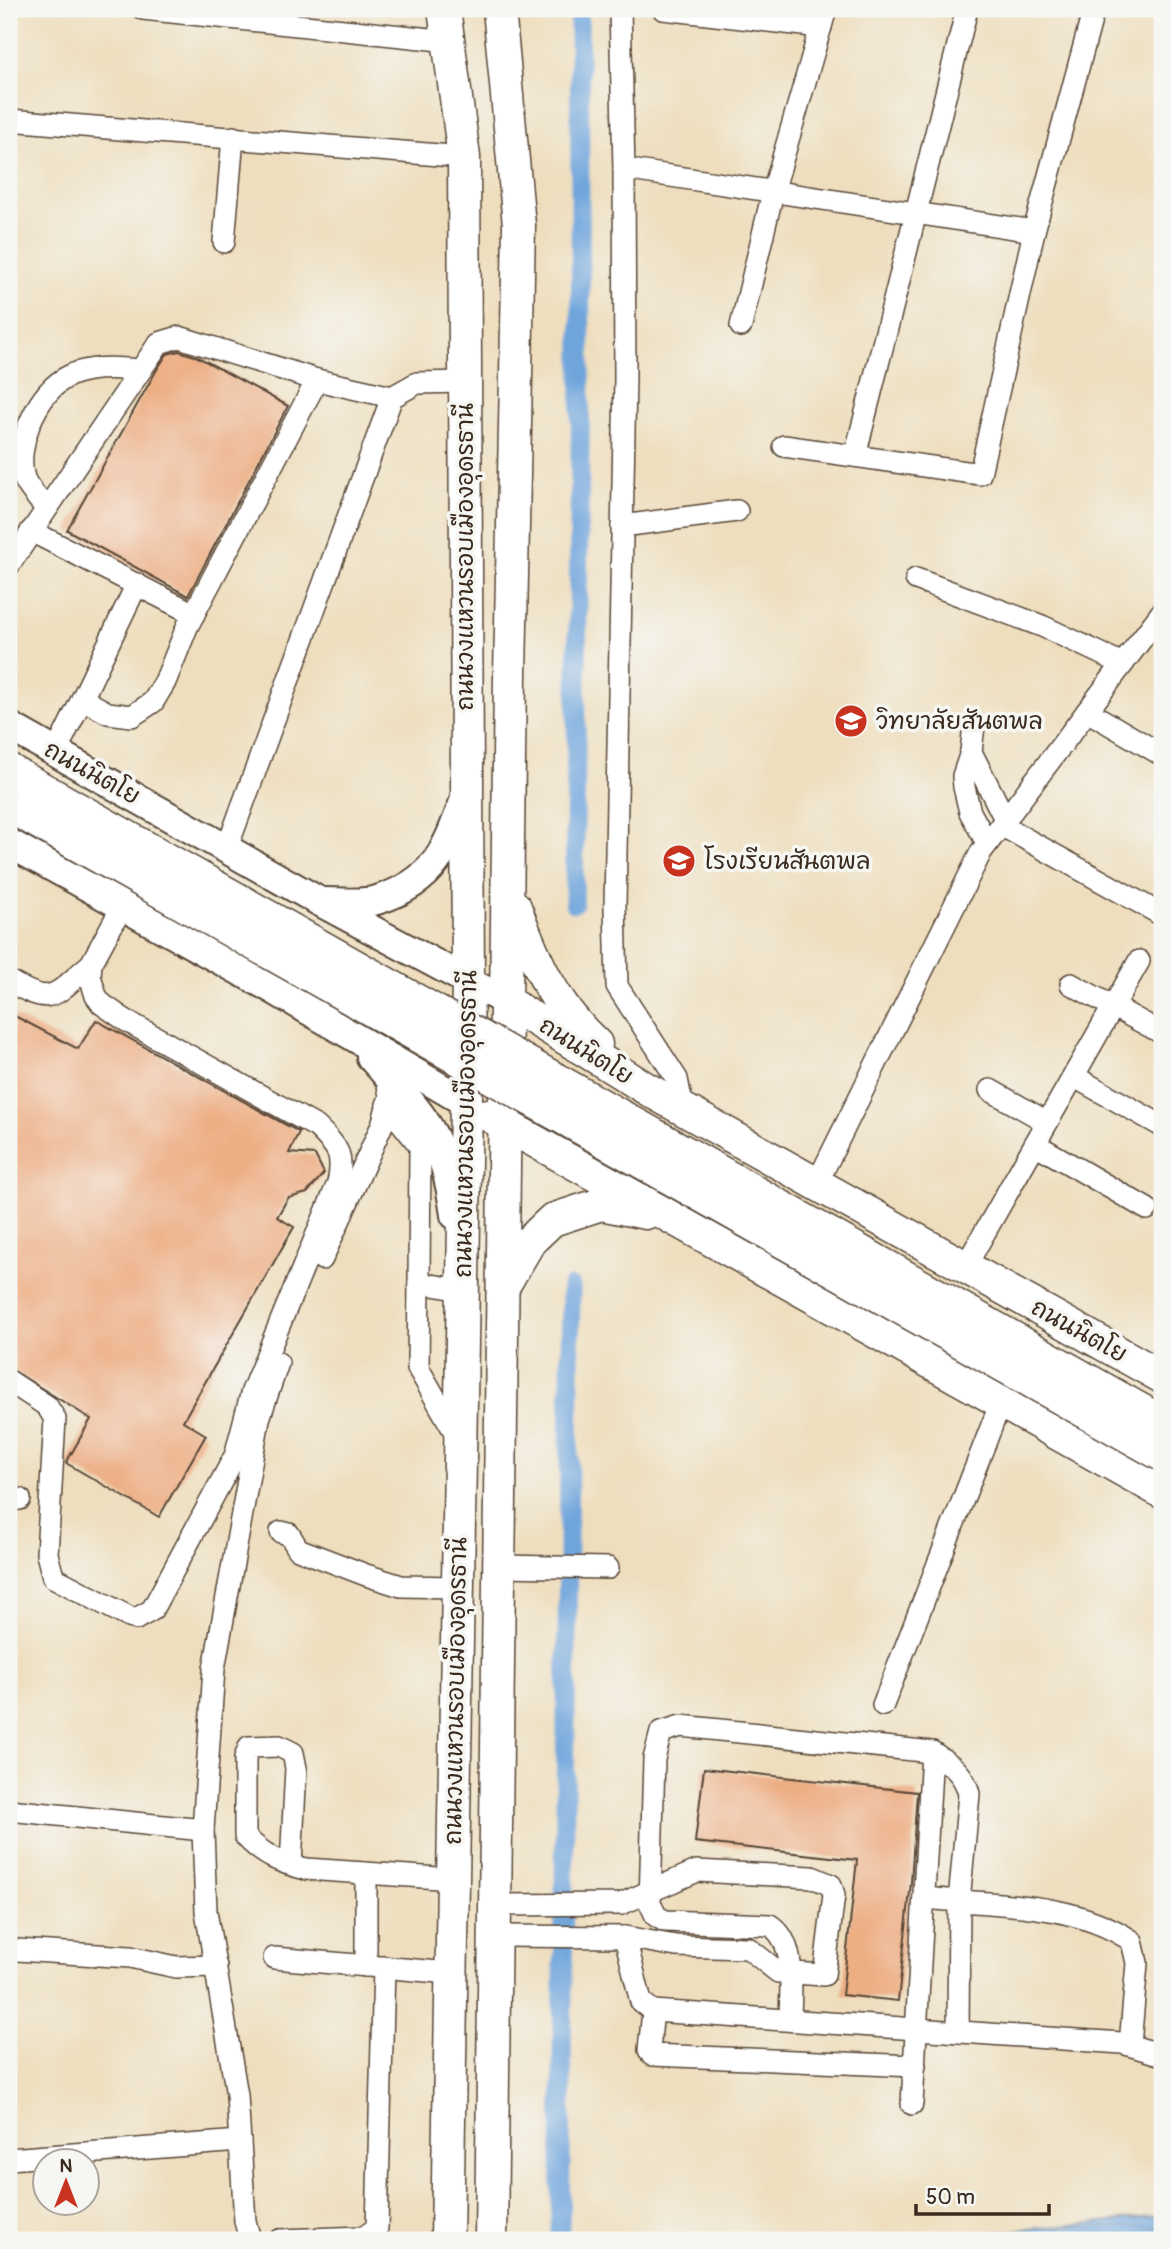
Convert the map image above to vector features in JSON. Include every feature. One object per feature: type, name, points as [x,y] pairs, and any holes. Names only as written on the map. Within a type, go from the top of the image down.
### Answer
[{"type":"highway","name":"ถนนวงแหวนรอบเมืองอุดรธานี","points":[[444,9],[464,157],[468,981],[447,2240]]},
{"type":"highway","name":"ถนนวงแหวนรอบเมืองอุดรธานี","points":[[491,2240],[510,675],[519,225],[499,9]]},
{"type":"highway","name":"ถนนนิตโย","points":[[9,770],[1162,1422]]},
{"type":"highway","points":[[9,806],[1162,1455]]},
{"type":"highway","points":[[509,891],[542,977],[578,1027],[647,1089]]},
{"type":"highway","name":"ถนนนิตโย","points":[[507,1002],[682,1109],[1161,1374]]},
{"type":"highway","points":[[466,1102],[1162,1492]]},
{"type":"highway","points":[[665,1213],[638,1183],[636,1162],[655,1128],[682,1109]]},
{"type":"highway","points":[[503,1287],[530,1241],[552,1220],[601,1204],[665,1213]]},
{"type":"main road","name":"ถนนนิตโย","points":[[9,726],[322,903],[507,1002]]},
{"type":"main road","points":[[269,987],[294,978],[314,957],[325,931],[322,903],[378,900],[424,877],[448,846],[467,792]]},
{"type":"main road","points":[[9,843],[269,987],[466,1102]]},
{"type":"main road","points":[[354,1036],[417,1107],[442,1150],[451,1185],[463,1285]]},
{"type":"street","points":[[143,9],[450,41]]},
{"type":"street","points":[[620,9],[625,378],[615,905],[617,986],[677,1079],[682,1109]]},
{"type":"street","points":[[663,9],[823,18],[773,192],[741,326]]},
{"type":"street","points":[[855,456],[967,9]]},
{"type":"street","points":[[784,446],[980,474],[1034,231],[1094,9]]},
{"type":"street","points":[[9,120],[464,157]]},
{"type":"street","points":[[224,242],[233,137]]},
{"type":"street","points":[[624,169],[1034,231]]},
{"type":"street","points":[[9,565],[138,370],[159,343],[179,337],[317,380],[392,397]]},
{"type":"street","points":[[46,509],[25,479],[22,463],[24,436],[38,402],[50,387],[80,370],[102,366],[138,370]]},
{"type":"street","points":[[82,699],[108,713],[132,716],[153,702],[165,682],[194,614],[317,380]]},
{"type":"street","points":[[227,848],[392,397],[417,383],[464,382]]},
{"type":"street","points":[[622,526],[737,511]]},
{"type":"street","points":[[31,531],[194,614]]},
{"type":"street","points":[[916,579],[1042,625],[1123,664]]},
{"type":"street","points":[[56,752],[137,584]]},
{"type":"street","points":[[816,1185],[987,843],[1162,612]]},
{"type":"street","points":[[1087,711],[1162,755]]},
{"type":"street","points":[[974,725],[971,752],[963,776],[964,787],[970,812],[987,843]]},
{"type":"street","points":[[971,752],[1003,822],[1162,915]]},
{"type":"street","points":[[9,981],[37,998],[53,996],[90,964],[123,905]]},
{"type":"street","points":[[965,1267],[1139,961]]},
{"type":"street","points":[[9,1381],[47,1406],[55,1419],[47,1554],[52,1577],[128,1617],[144,1616],[152,1610],[235,1455],[252,1391],[338,1183],[342,1161],[337,1149],[317,1127],[125,1020],[102,1004],[96,996],[90,976],[90,964]]},
{"type":"street","points":[[1071,984],[1162,1034]]},
{"type":"street","points":[[250,2240],[237,2095],[206,1911],[203,1830],[214,1669],[259,1419],[287,1337],[382,1125],[390,1096],[386,1074]]},
{"type":"street","points":[[1073,1076],[1162,1126]]},
{"type":"street","points":[[990,1090],[1047,1122]]},
{"type":"street","points":[[387,1105],[420,1146],[418,1368],[460,1442]]},
{"type":"street","points":[[1035,1144],[1147,1209]]},
{"type":"street","points":[[419,1283],[463,1285]]},
{"type":"street","points":[[884,1705],[1001,1402]]},
{"type":"street","points":[[281,1532],[289,1534],[298,1549],[401,1586],[458,1587]]},
{"type":"street","points":[[499,1566],[599,1568]]},
{"type":"street","points":[[790,2020],[790,1974],[786,1944],[780,1932],[770,1925],[665,1921],[656,1916],[649,1892],[653,1759],[661,1732],[681,1726],[932,1752],[954,1766],[965,1779],[969,1794],[959,1900],[958,2032]]},
{"type":"street","points":[[291,1865],[296,1768],[293,1753],[279,1746],[249,1747],[245,1758],[245,1836],[259,1851],[291,1865],[306,1870],[453,1879]]},
{"type":"street","points":[[912,2104],[932,1752]]},
{"type":"street","points":[[9,1810],[203,1830]]},
{"type":"street","points":[[697,1871],[812,1877],[831,1885],[834,1895],[824,1975],[778,1972],[748,1948],[676,1946],[625,1937],[538,1936],[495,1920],[539,1905],[621,1904],[697,1871]]},
{"type":"street","points":[[280,2240],[364,2237],[377,2228],[375,1966],[366,1873]]},
{"type":"street","points":[[924,1898],[1041,1907],[1107,1925],[1132,1941],[1137,1963],[1130,2045]]},
{"type":"street","points":[[625,1937],[641,2002],[653,2011],[1130,2045],[1162,2055]]},
{"type":"street","points":[[17,1950],[131,1957],[176,1966],[216,1966]]},
{"type":"street","points":[[274,1958],[451,1973]]},
{"type":"street","points":[[653,2011],[649,2050],[652,2055],[915,2067]]},
{"type":"street","points":[[9,2160],[240,2141]]},
{"type":"water","points":[[1162,2216],[1162,2240],[952,2240],[956,2236]]},
{"type":"building","points":[[179,351],[198,357],[288,406],[188,596],[67,530],[156,371],[167,354]]},
{"type":"building","points":[[9,1013],[78,1049],[96,1020],[299,1132],[289,1153],[315,1155],[324,1173],[307,1193],[288,1198],[277,1217],[294,1227],[183,1421],[206,1435],[159,1517],[66,1463],[91,1419],[9,1368]]},
{"type":"building","points":[[704,1768],[917,1792],[911,1882],[898,2001],[842,1995],[857,1860],[695,1842]]},
{"type":"waterway","points":[[574,903],[581,376],[579,9]]},
{"type":"waterway","points":[[560,2240],[571,1287]]},
{"type":"place","name":"วิทยาลัยสันตพล","points":[[851,721]]},
{"type":"place","name":"โรงเรียนสันตพล","points":[[679,861]]}]
